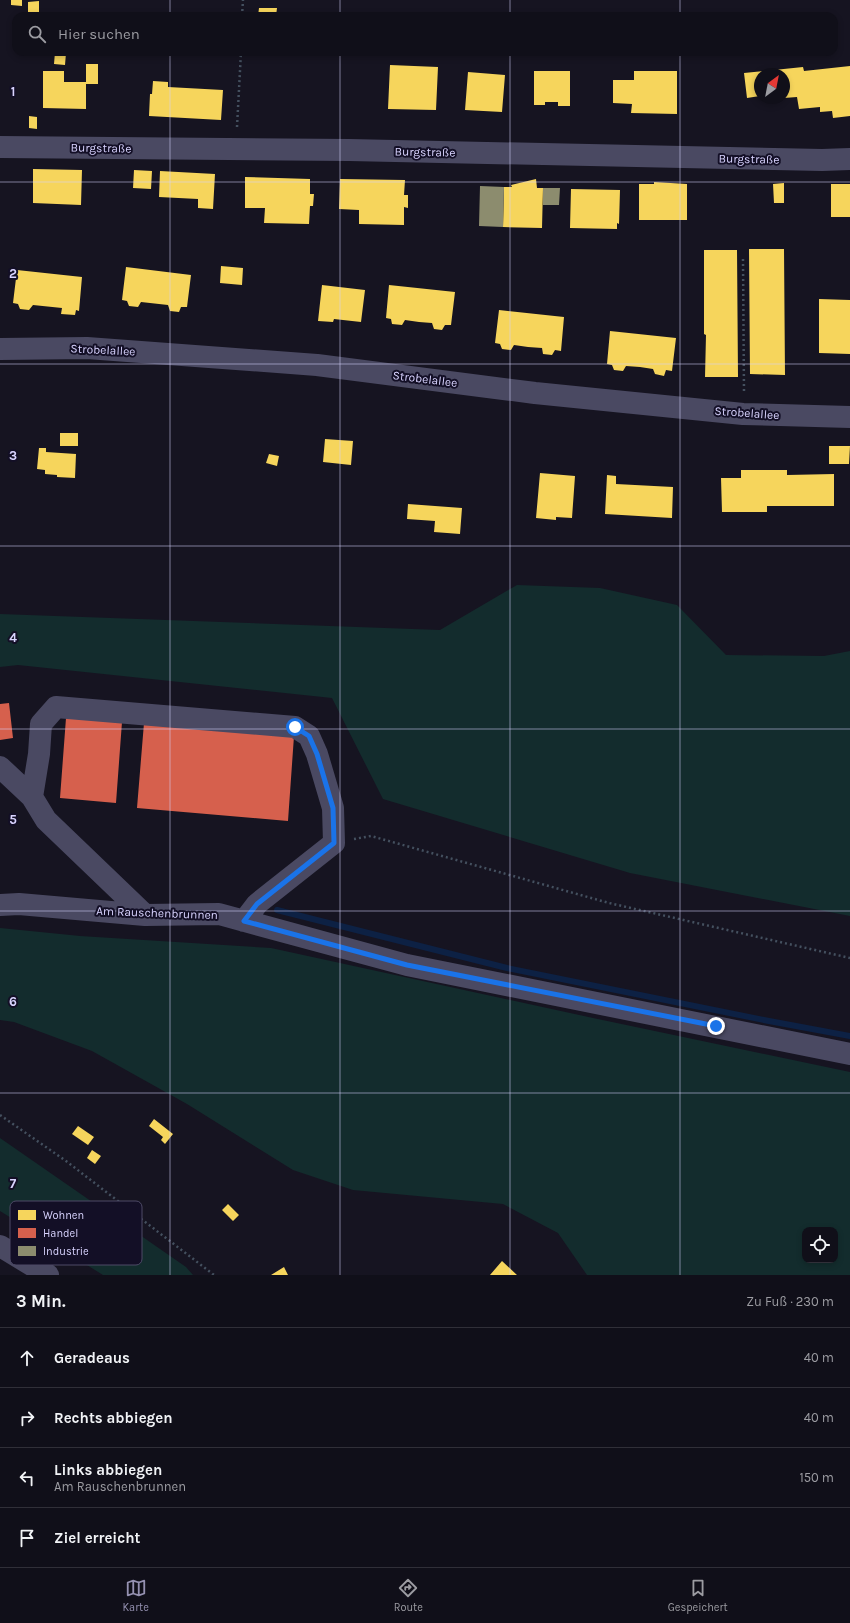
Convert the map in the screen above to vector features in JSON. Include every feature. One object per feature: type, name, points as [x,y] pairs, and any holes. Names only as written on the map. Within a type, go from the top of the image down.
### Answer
[{"type":"street","name":"Burgstraße","points":[[0,147],[357,150],[814,160],[850,159]]},
{"type":"street","name":"Strobelallee","points":[[0,349],[87,348],[317,365],[535,393],[743,414],[850,417]]},
{"type":"street","points":[[32,797],[39,754],[41,724],[56,707],[295,727],[309,736],[317,754],[333,808],[334,843],[257,904],[244,921]]},
{"type":"street","points":[[0,768],[32,797],[46,820],[145,915]]},
{"type":"street","name":"Am Rauschenbrunnen","points":[[0,905],[19,904],[145,915],[219,914],[407,965],[850,1054]]},
{"type":"street","points":[[0,1246],[10,1252]]},
{"type":"street","points":[[31,1265],[48,1275]]},
{"type":"path","points":[[242,12],[243,0]]},
{"type":"path","points":[[238,103],[241,56]]},
{"type":"path","points":[[743,259],[744,379]]},
{"type":"path","points":[[334,843],[371,836],[609,903],[850,958]]},
{"type":"path","points":[[0,1114],[66,1161],[118,1201]]},
{"type":"path","points":[[142,1220],[214,1275]]},
{"type":"green space","points":[[517,585],[600,588],[677,605],[726,655],[824,656],[850,651],[850,916],[630,873],[383,799],[332,698],[18,665],[0,667],[0,614],[440,630]]},
{"type":"green space","points":[[0,928],[80,936],[271,948],[850,1072],[850,1275],[587,1275],[558,1233],[503,1204],[353,1190],[293,1170],[187,1104],[92,1051],[14,1022],[0,1020]]},
{"type":"green space","points":[[0,1138],[91,1201],[10,1201],[10,1217],[0,1211]]},
{"type":"green space","points":[[142,1236],[186,1267],[193,1275],[103,1275],[87,1265],[142,1265]]},
{"type":"building: Wohnen","points":[[11,0],[22,0],[22,6],[11,5]]},
{"type":"building: Wohnen","points":[[39,1],[39,12],[28,12],[28,2]]},
{"type":"building: Wohnen","points":[[259,8],[277,8],[276,12],[258,12]]},
{"type":"building: Wohnen","points":[[55,56],[66,56],[65,65],[54,64]]},
{"type":"building: Wohnen","points":[[86,64],[98,64],[98,84],[86,84],[86,109],[43,108],[43,71],[64,71],[64,82],[86,82]]},
{"type":"building: Wohnen","points":[[390,65],[438,67],[436,110],[388,109]]},
{"type":"building: Wohnen","points":[[850,66],[850,116],[833,118],[832,111],[820,112],[820,107],[799,109],[797,97],[790,98],[790,68],[803,67],[804,71]]},
{"type":"building: Wohnen","points":[[534,71],[570,71],[570,106],[558,106],[558,102],[545,102],[545,105],[534,105]]},
{"type":"building: Wohnen","points":[[634,71],[677,71],[677,114],[631,113],[632,104],[613,103],[613,80],[634,80]]},
{"type":"building: Wohnen","points":[[468,72],[505,75],[502,112],[465,110]]},
{"type":"building: Wohnen","points":[[754,72],[754,97],[747,98],[744,73]]},
{"type":"building: Wohnen","points":[[153,81],[168,82],[168,87],[223,90],[221,120],[149,116],[150,94],[152,94]]},
{"type":"building: Wohnen","points":[[29,116],[37,117],[37,129],[29,128]]},
{"type":"building: Wohnen","points":[[33,169],[82,170],[81,205],[33,203]]},
{"type":"building: Wohnen","points":[[134,170],[152,171],[151,189],[133,188]]},
{"type":"building: Wohnen","points":[[160,171],[215,174],[213,209],[198,208],[198,199],[159,197]]},
{"type":"building: Wohnen","points":[[245,177],[310,179],[310,194],[314,194],[313,206],[310,206],[309,224],[264,223],[265,208],[245,208]]},
{"type":"building: Wohnen","points":[[340,179],[405,180],[404,195],[408,195],[408,208],[404,207],[404,225],[359,224],[359,210],[339,209]]},
{"type":"building: Wohnen","points":[[536,179],[537,188],[543,188],[542,228],[503,227],[504,187],[512,187],[511,185]]},
{"type":"building: Wohnen","points":[[654,182],[687,184],[687,220],[639,220],[639,184],[654,184]]},
{"type":"building: Wohnen","points":[[784,183],[784,203],[774,203],[773,184]]},
{"type":"building: Wohnen","points":[[831,184],[850,184],[850,217],[831,217]]},
{"type":"building: Wohnen","points":[[571,189],[620,190],[619,224],[617,223],[617,229],[570,228]]},
{"type":"building: Wohnen","points":[[749,249],[784,249],[785,375],[750,374]]},
{"type":"building: Wohnen","points":[[704,250],[737,250],[738,377],[705,377],[706,335],[704,334]]},
{"type":"building: Wohnen","points":[[221,266],[243,268],[242,285],[220,283]]},
{"type":"building: Wohnen","points":[[126,267],[191,275],[187,307],[181,307],[179,312],[170,311],[168,305],[141,302],[138,307],[129,306],[127,301],[122,300]]},
{"type":"building: Wohnen","points":[[17,270],[82,277],[79,311],[76,310],[75,315],[61,314],[62,308],[33,305],[29,310],[20,309],[18,304],[13,303]]},
{"type":"building: Wohnen","points":[[322,285],[365,290],[361,322],[334,319],[333,322],[318,321]]},
{"type":"building: Wohnen","points":[[389,285],[455,292],[451,325],[445,325],[442,330],[434,329],[432,323],[405,320],[402,325],[392,324],[391,319],[386,318]]},
{"type":"building: Wohnen","points":[[819,299],[850,300],[850,354],[819,353]]},
{"type":"building: Wohnen","points":[[499,310],[564,317],[561,351],[555,350],[552,355],[543,354],[542,348],[514,345],[511,350],[502,349],[500,344],[495,343]]},
{"type":"building: Wohnen","points":[[610,331],[676,338],[672,371],[666,370],[664,376],[655,374],[653,369],[640,367],[626,366],[623,371],[614,370],[612,365],[607,364]]},
{"type":"building: Wohnen","points":[[60,433],[78,433],[78,446],[60,446]]},
{"type":"building: Wohnen","points":[[325,439],[353,441],[351,465],[323,462]]},
{"type":"building: Wohnen","points":[[829,446],[850,446],[849,464],[829,464]]},
{"type":"building: Wohnen","points":[[39,448],[46,448],[46,452],[76,454],[75,478],[57,477],[57,475],[45,474],[45,470],[37,469]]},
{"type":"building: Wohnen","points":[[269,454],[279,456],[277,466],[266,463]]},
{"type":"building: Wohnen","points":[[741,470],[787,470],[787,475],[834,474],[834,506],[767,506],[767,512],[722,512],[721,478],[741,478]]},
{"type":"building: Wohnen","points":[[540,473],[575,476],[572,518],[556,517],[556,520],[536,518]]},
{"type":"building: Wohnen","points":[[607,475],[616,476],[616,484],[673,487],[672,518],[605,514]]},
{"type":"building: Wohnen","points":[[408,504],[462,508],[460,534],[434,532],[435,521],[407,519]]},
{"type":"building: Wohnen","points":[[154,1119],[173,1134],[165,1144],[161,1140],[163,1137],[149,1126]]},
{"type":"building: Wohnen","points":[[78,1126],[94,1137],[88,1145],[72,1134]]},
{"type":"building: Wohnen","points":[[92,1150],[101,1156],[95,1164],[87,1158]]},
{"type":"building: Wohnen","points":[[228,1204],[239,1215],[233,1221],[222,1210]]},
{"type":"building: Wohnen","points":[[502,1261],[517,1275],[490,1275]]},
{"type":"building: Wohnen","points":[[284,1267],[288,1275],[271,1275]]},
{"type":"building: Handel","points":[[9,703],[13,738],[0,740],[0,704]]},
{"type":"building: Handel","points":[[66,718],[122,722],[116,803],[60,798]]},
{"type":"building: Handel","points":[[144,723],[294,736],[288,821],[137,808]]},
{"type":"building: Industrie","points":[[480,186],[504,187],[503,227],[479,226]]},
{"type":"building: Industrie","points":[[543,188],[560,188],[559,205],[543,205]]},
{"type":"waterway","points":[[277,910],[507,968],[850,1036]]},
{"type":"route","points":[[295,727],[309,736],[317,754],[333,808],[334,843],[257,904],[244,921],[407,965],[716,1026]]}]
